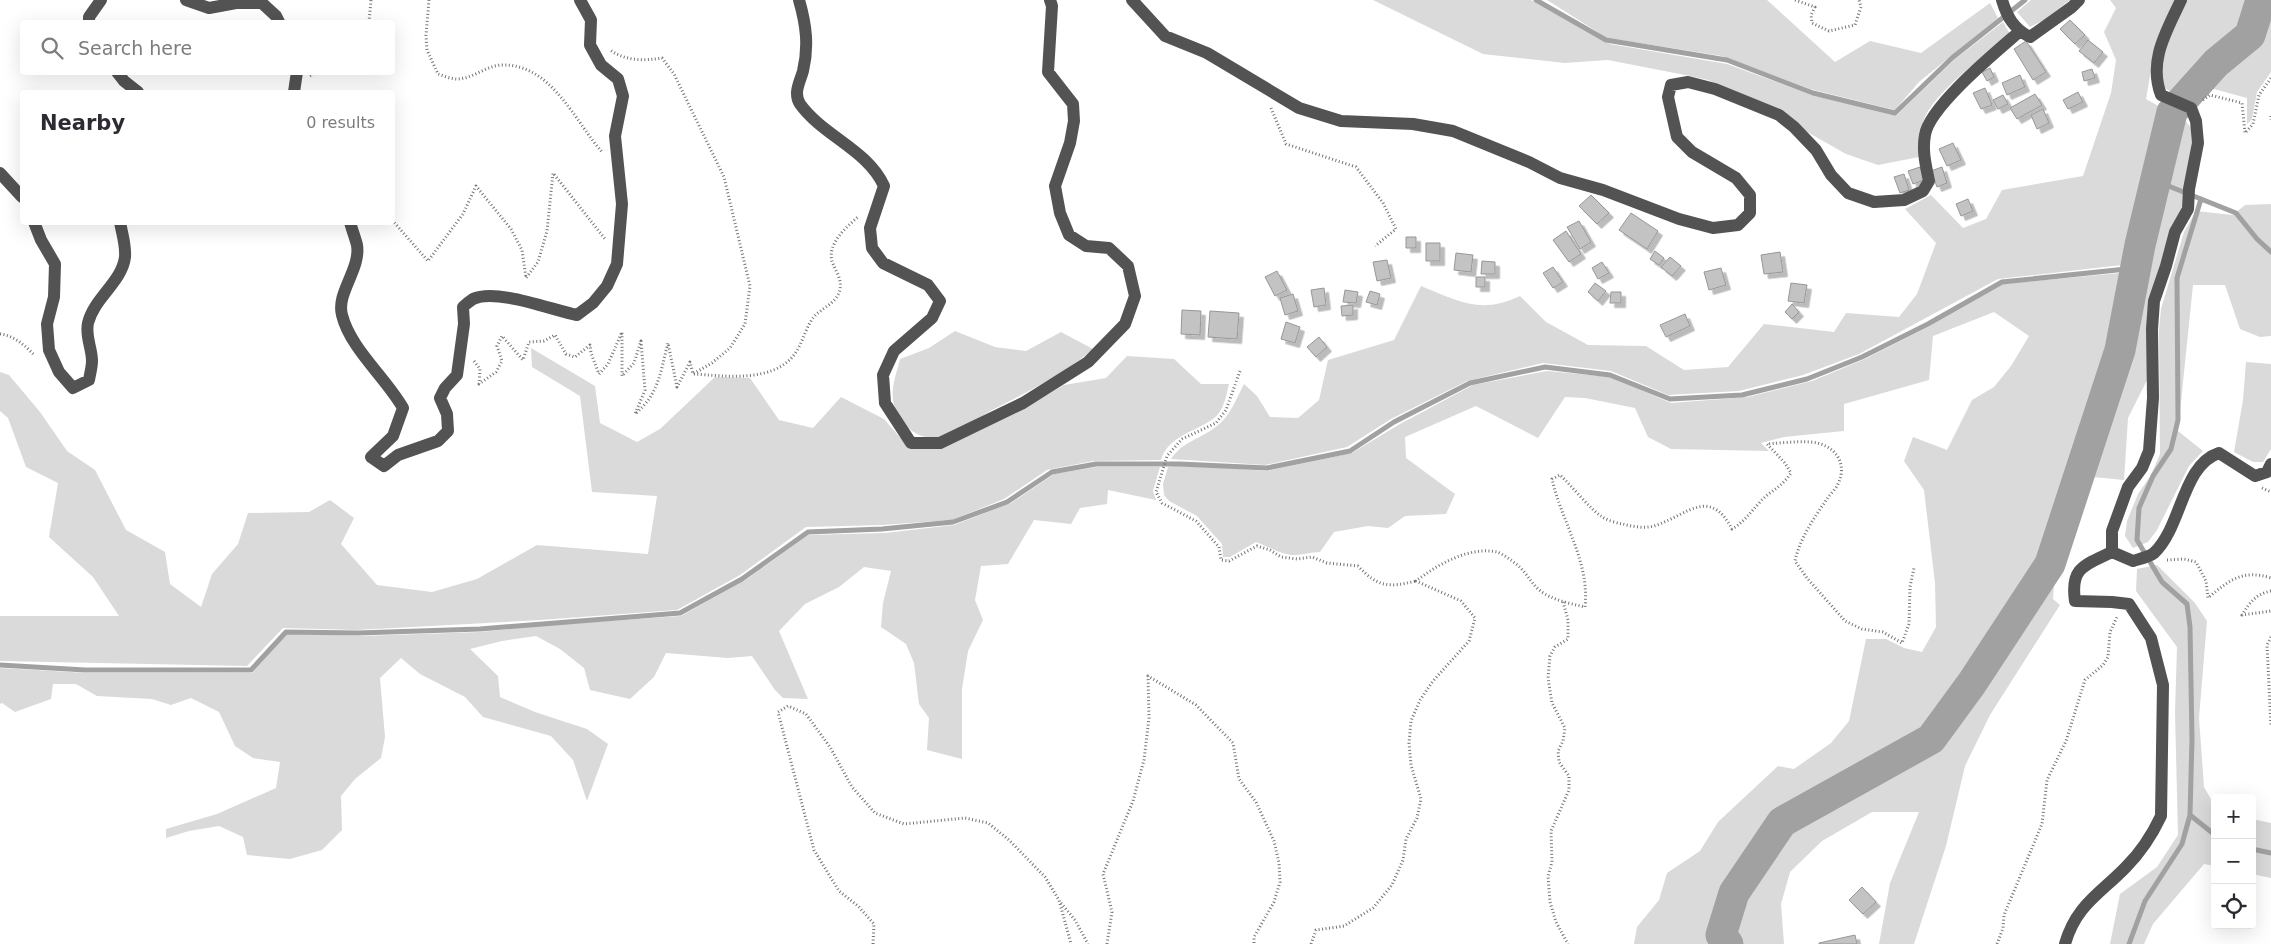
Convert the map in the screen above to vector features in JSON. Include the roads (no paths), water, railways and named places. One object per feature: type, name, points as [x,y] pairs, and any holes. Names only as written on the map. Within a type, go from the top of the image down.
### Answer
[{"type":"street","points":[[89,20],[100,0]]},
{"type":"street","points":[[186,0],[209,8],[236,3],[262,3],[278,20]]},
{"type":"street","points":[[351,225],[357,246],[355,262],[342,296],[341,314],[349,334],[394,392],[403,408],[393,436],[371,457],[384,466],[398,455],[438,441],[448,431],[447,414],[440,398],[445,388],[457,375],[464,324],[463,307],[474,299],[498,297],[514,299],[578,315],[593,304],[607,286],[617,264],[622,204],[615,136],[623,96],[618,79],[601,65],[590,45],[591,20],[580,0]]},
{"type":"street","points":[[800,0],[808,43],[803,70],[796,90],[800,103],[832,135],[878,172],[884,186],[870,228],[872,248],[883,263],[928,284],[940,301],[932,318],[894,351],[883,375],[885,403],[911,444],[940,444],[1023,403],[1088,362],[1125,324],[1135,296],[1128,266],[1109,248],[1086,246],[1069,235],[1060,213],[1055,186],[1070,143],[1074,121],[1073,104],[1048,72],[1052,6],[1050,0]]},
{"type":"street","points":[[1132,0],[1165,36],[1207,53],[1299,108],[1341,120],[1413,124],[1453,131],[1528,162],[1560,178],[1603,190],[1680,219],[1713,228],[1738,225],[1750,213],[1750,196],[1736,178],[1692,152],[1677,138],[1668,97],[1671,85],[1688,82],[1715,89],[1779,115],[1794,127],[1816,150],[1831,175],[1848,194],[1874,202],[1904,200],[1923,192],[1929,181],[1924,156],[1924,141],[1931,117],[2016,28]]},
{"type":"street","points":[[2002,3],[2016,28],[2030,37],[2079,0]]},
{"type":"street","points":[[2112,552],[2112,531],[2128,487],[2142,468],[2149,450],[2153,398],[2152,329],[2154,301],[2175,232],[2188,209],[2189,189],[2198,143],[2196,121],[2191,108],[2161,95],[2156,73],[2157,56],[2181,0]]},
{"type":"street","points":[[118,75],[135,90]]},
{"type":"street","points":[[294,90],[297,75]]},
{"type":"street","points":[[0,174],[20,195]]},
{"type":"street","points":[[35,225],[41,240],[55,264],[54,297],[47,324],[49,350],[59,372],[73,388],[88,380],[92,360],[88,341],[88,324],[93,308],[119,274],[125,258],[125,242],[121,225]]},
{"type":"street","points":[[2112,552],[2133,561],[2153,554],[2166,539],[2194,474],[2209,456],[2219,452],[2254,476],[2267,472],[2271,464]]},
{"type":"street","points":[[2065,944],[2076,916],[2095,894],[2126,867],[2152,836],[2161,816],[2163,685],[2151,638],[2142,621],[2129,604],[2076,601],[2073,585],[2079,570],[2112,552]]},
{"type":"waterway","points":[[1536,0],[1606,40],[1727,60],[1813,93],[1895,113],[1952,58],[2025,0]]},
{"type":"waterway","points":[[1728,944],[1721,935],[1734,893],[1782,822],[1931,739],[1972,683],[2050,564],[2120,350],[2140,245],[2172,112],[2216,63],[2250,35],[2261,0]]},
{"type":"waterway","points":[[2156,181],[2236,213],[2257,239],[2271,252]]},
{"type":"waterway","points":[[2129,944],[2145,901],[2182,844],[2190,815],[2192,739],[2190,627],[2187,604],[2162,582],[2137,540],[2139,508],[2153,476],[2171,449],[2178,420],[2177,278],[2201,199]]},
{"type":"waterway","points":[[0,665],[85,670],[251,670],[286,632],[358,633],[480,629],[680,613],[742,579],[808,532],[882,529],[953,522],[1007,502],[1052,472],[1096,464],[1180,464],[1267,468],[1350,451],[1394,422],[1470,383],[1545,367],[1610,375],[1670,399],[1742,395],[1807,379],[1862,357],[1928,324],[2002,282],[2136,268]]},
{"type":"waterway","points":[[2190,815],[2211,832]]},
{"type":"waterway","points":[[2256,850],[2271,853]]}]
